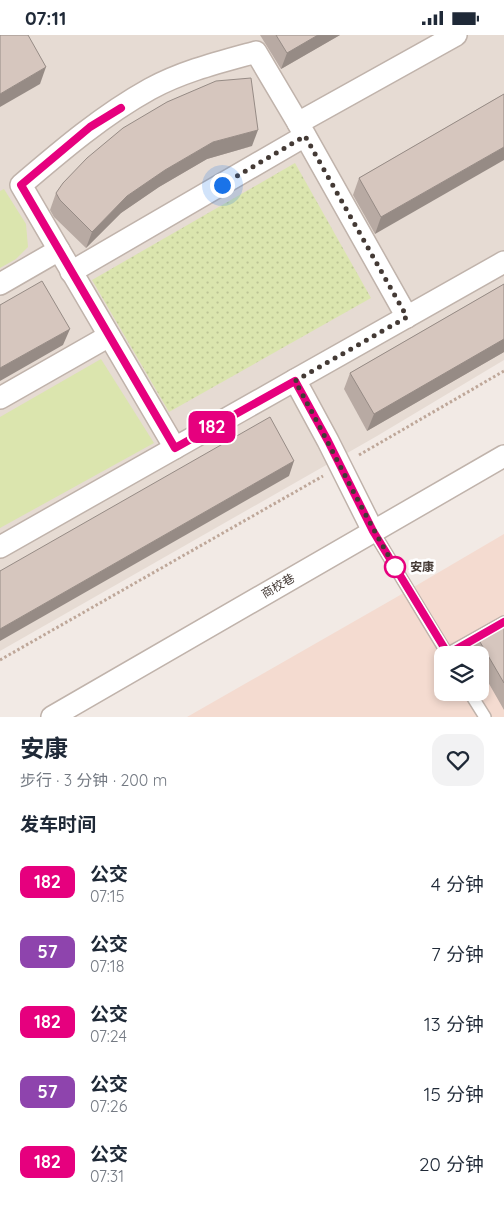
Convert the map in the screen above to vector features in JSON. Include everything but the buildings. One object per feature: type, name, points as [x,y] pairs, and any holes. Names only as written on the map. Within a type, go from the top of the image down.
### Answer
[{"type":"street","points":[[71,272],[456,35]]},
{"type":"street","points":[[175,448],[21,185],[90,127],[151,88],[251,43],[407,317]]},
{"type":"street","points":[[0,284],[58,251]]},
{"type":"street","points":[[0,547],[504,262]]},
{"type":"street","points":[[0,398],[108,336]]},
{"type":"street","points":[[295,381],[341,466],[373,531]]},
{"type":"street","name":"商校巷","points":[[52,717],[504,456]]},
{"type":"lane","points":[[373,531],[443,646]]},
{"type":"lane","points":[[463,646],[504,622]]},
{"type":"lane","points":[[475,701],[485,717]]},
{"type":"path","points":[[0,660],[504,371]]},
{"type":"shaded area","points":[[0,35],[504,35],[504,360],[377,436],[0,651]]},
{"type":"shaded area","points":[[504,534],[504,717],[187,717],[395,598]]},
{"type":"green space","points":[[295,163],[371,298],[169,412],[92,280]]},
{"type":"green space","points":[[4,189],[26,224],[28,247],[16,259],[0,268],[0,191]]},
{"type":"green space","points":[[101,359],[154,443],[0,528],[0,417]]},
{"type":"bus line","name":"182","points":[[121,108],[90,127],[21,185],[175,448],[295,381],[328,441],[373,531],[448,654],[504,622]]},
{"type":"place","name":"安康","points":[[395,567]]},
{"type":"route","points":[[222,185],[305,136],[407,317],[295,381],[328,441],[373,531],[395,567]]}]
